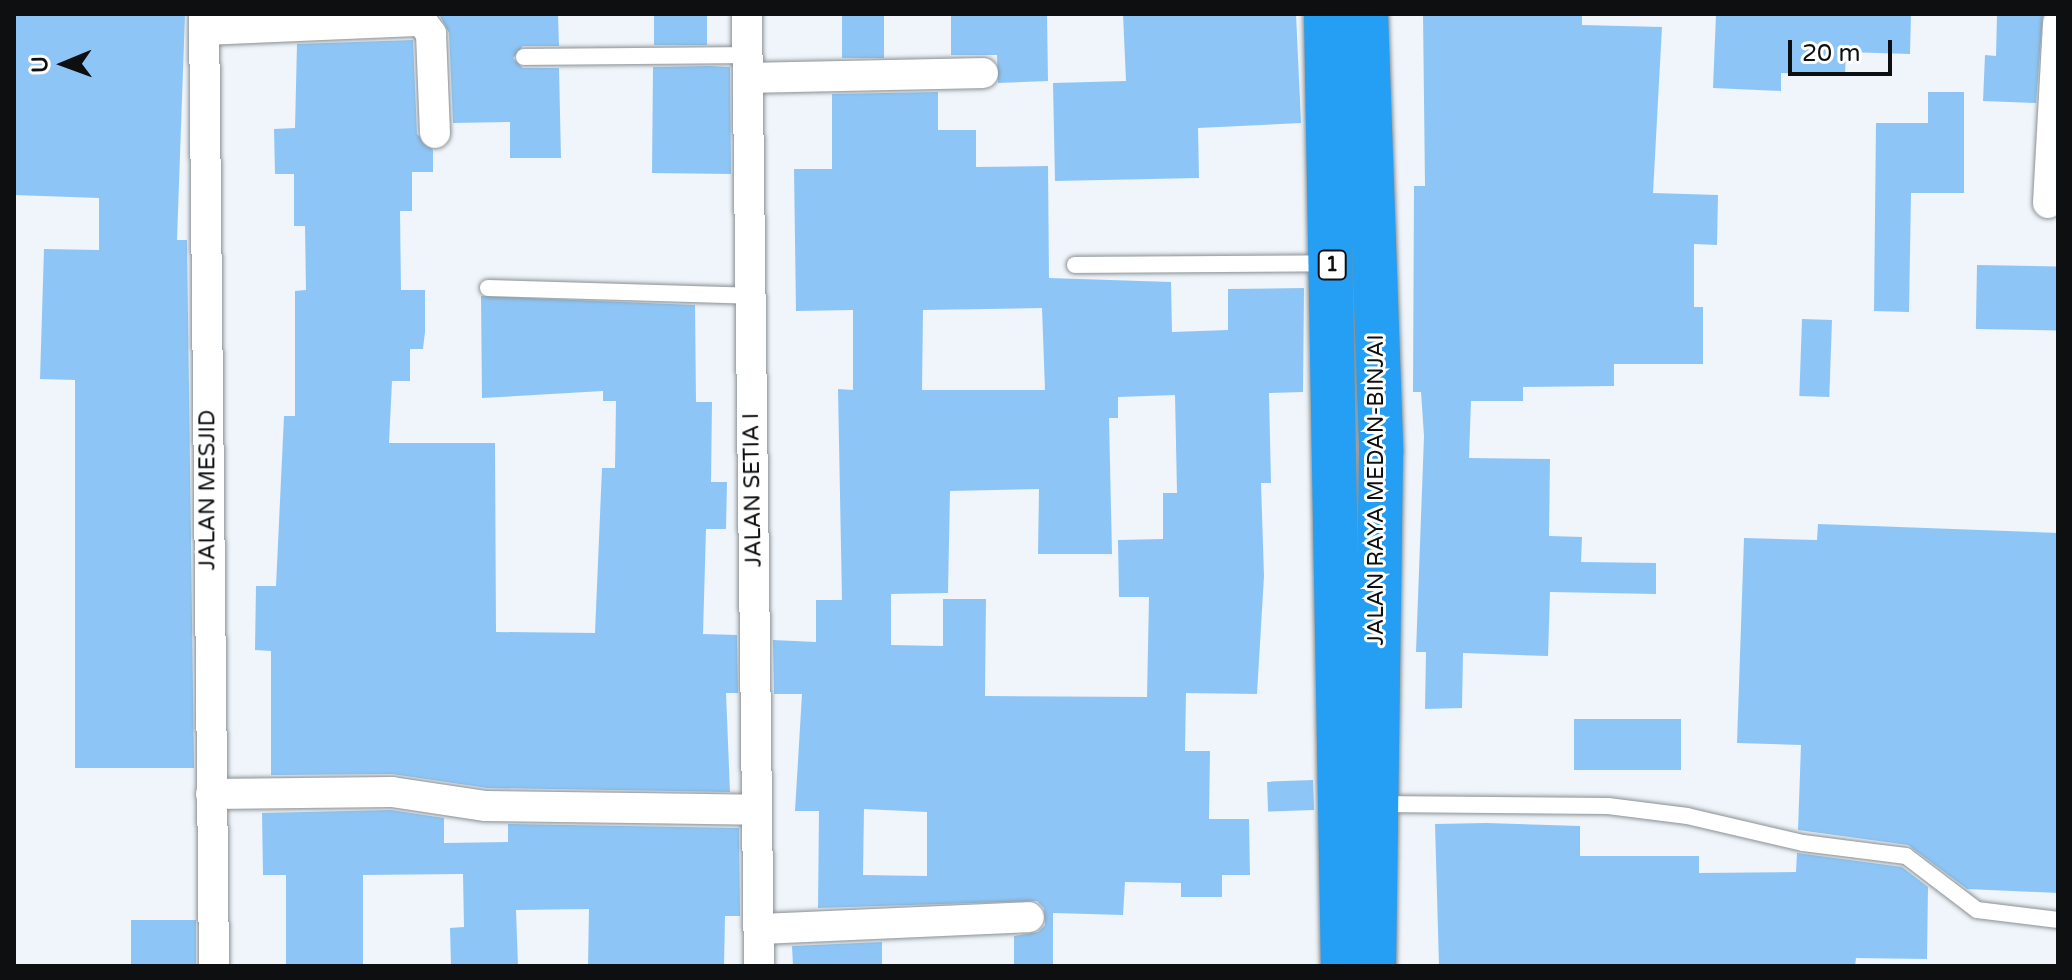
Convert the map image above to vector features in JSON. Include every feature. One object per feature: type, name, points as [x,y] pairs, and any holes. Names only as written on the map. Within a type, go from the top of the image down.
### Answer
[{"type":"highway","name":"JALAN RAYA MEDAN-BINJAI","points":[[1326,14],[1343,966]]},
{"type":"highway","name":"JALAN RAYA MEDAN-BINJAI","points":[[1366,14],[1381,453],[1374,966]]},
{"type":"street","name":"JALAN SETIA I","points":[[747,14],[759,966]]},
{"type":"street","points":[[204,22],[422,21],[431,34],[435,133]]},
{"type":"street","name":"JALAN MESJID","points":[[204,22],[214,966]]},
{"type":"street","points":[[2048,203],[2058,23]]},
{"type":"street","points":[[748,66],[983,73]]},
{"type":"street","points":[[211,794],[392,792],[486,806],[757,810]]},
{"type":"street","points":[[759,929],[1029,917]]},
{"type":"lane","points":[[524,57],[748,66]]},
{"type":"lane","points":[[1075,265],[1332,263]]},
{"type":"lane","points":[[488,288],[751,296]]},
{"type":"lane","points":[[1376,804],[1593,806],[1687,816],[1803,843],[1906,856],[1977,910],[2058,920]]},
{"type":"building","points":[[14,14],[185,14],[177,240],[187,240],[194,768],[75,768],[75,380],[40,379],[44,249],[99,250],[99,198],[14,195]]},
{"type":"building","points":[[439,14],[558,14],[559,46],[523,46],[513,58],[523,68],[559,68],[561,158],[510,158],[510,122],[453,123],[449,33]]},
{"type":"building","points":[[654,14],[707,14],[707,45],[654,45]]},
{"type":"building","points":[[842,14],[884,14],[884,58],[842,58]]},
{"type":"building","points":[[951,14],[1047,14],[1048,81],[998,83],[997,55],[951,55]]},
{"type":"building","points":[[1123,14],[1296,14],[1301,123],[1198,128],[1199,178],[1055,181],[1053,83],[1126,81]]},
{"type":"building","points":[[1423,14],[1582,14],[1582,25],[1662,27],[1653,193],[1718,195],[1717,245],[1694,244],[1694,307],[1703,307],[1703,364],[1614,364],[1614,386],[1523,387],[1523,401],[1471,401],[1469,458],[1550,459],[1549,536],[1582,537],[1581,562],[1656,563],[1656,594],[1550,592],[1548,656],[1463,653],[1462,708],[1425,709],[1426,652],[1416,652],[1424,436],[1421,392],[1413,392],[1414,186],[1425,186]]},
{"type":"building","points":[[1716,14],[1911,14],[1910,54],[1846,52],[1845,75],[1781,73],[1781,91],[1713,88]]},
{"type":"building","points":[[1997,14],[2043,14],[2036,103],[1983,101],[1985,55],[1996,56]]},
{"type":"building","points":[[413,40],[417,134],[433,150],[433,172],[412,172],[412,211],[400,211],[401,290],[425,290],[425,332],[423,349],[410,349],[410,381],[392,381],[389,443],[495,443],[496,632],[595,633],[602,468],[615,468],[616,401],[603,401],[603,391],[482,398],[481,296],[695,305],[696,402],[712,402],[711,482],[727,482],[726,529],[706,529],[703,634],[737,635],[738,693],[726,693],[730,792],[487,788],[392,774],[271,775],[271,651],[255,650],[256,586],[276,586],[284,416],[295,416],[295,291],[306,290],[305,226],[294,226],[294,174],[275,174],[274,129],[295,128],[297,44]]},
{"type":"building","points":[[653,67],[730,67],[731,174],[652,173]]},
{"type":"building","points":[[938,92],[938,130],[976,130],[976,167],[1048,166],[1049,278],[1171,282],[1172,332],[1228,330],[1228,289],[1304,288],[1303,392],[1269,393],[1271,483],[1261,483],[1264,576],[1257,694],[1186,693],[1185,751],[1210,751],[1209,819],[1249,819],[1250,875],[1222,875],[1222,897],[1181,897],[1181,883],[1125,882],[1123,915],[1053,913],[1053,966],[1014,966],[1014,936],[1038,932],[1045,925],[1044,908],[1037,901],[818,908],[819,811],[795,811],[802,694],[774,694],[773,640],[816,642],[816,600],[842,600],[838,389],[853,390],[853,310],[796,311],[794,169],[832,169],[832,94]],"holes":[[[1042,308],[1045,390],[922,390],[923,310]],[[1175,395],[1177,493],[1163,493],[1163,539],[1118,540],[1119,597],[1149,597],[1147,697],[985,696],[986,599],[943,599],[943,646],[891,645],[891,594],[948,593],[950,491],[1039,489],[1038,554],[1112,554],[1109,418],[1118,418],[1118,397]],[[864,809],[927,812],[927,876],[863,875]]]},
{"type":"building","points":[[1928,92],[1964,92],[1964,193],[1911,193],[1909,312],[1874,311],[1876,123],[1928,123]]},
{"type":"building","points":[[1977,265],[2058,266],[2057,330],[1976,329]]},
{"type":"building","points":[[1802,319],[1832,320],[1829,397],[1799,396]]},
{"type":"building","points":[[1818,524],[2058,533],[2058,893],[1967,889],[1908,845],[1798,830],[1801,745],[1737,743],[1744,538],[1817,540]]},
{"type":"building","points":[[1574,719],[1681,719],[1681,770],[1574,770]]},
{"type":"building","points":[[1313,780],[1314,810],[1268,812],[1267,782]]},
{"type":"building","points":[[391,810],[444,818],[444,843],[508,842],[508,824],[739,828],[740,916],[725,916],[724,966],[588,966],[589,909],[516,910],[518,966],[451,966],[450,928],[464,927],[463,874],[363,875],[363,964],[286,964],[286,875],[263,875],[262,813]]},
{"type":"building","points":[[1435,824],[1580,826],[1580,856],[1699,856],[1699,873],[1796,872],[1797,853],[1902,867],[1928,887],[1927,959],[1856,958],[1855,966],[1439,966]]},
{"type":"building","points":[[131,920],[196,920],[196,966],[131,966]]},
{"type":"building","points":[[882,942],[882,966],[793,966],[792,946]]}]
